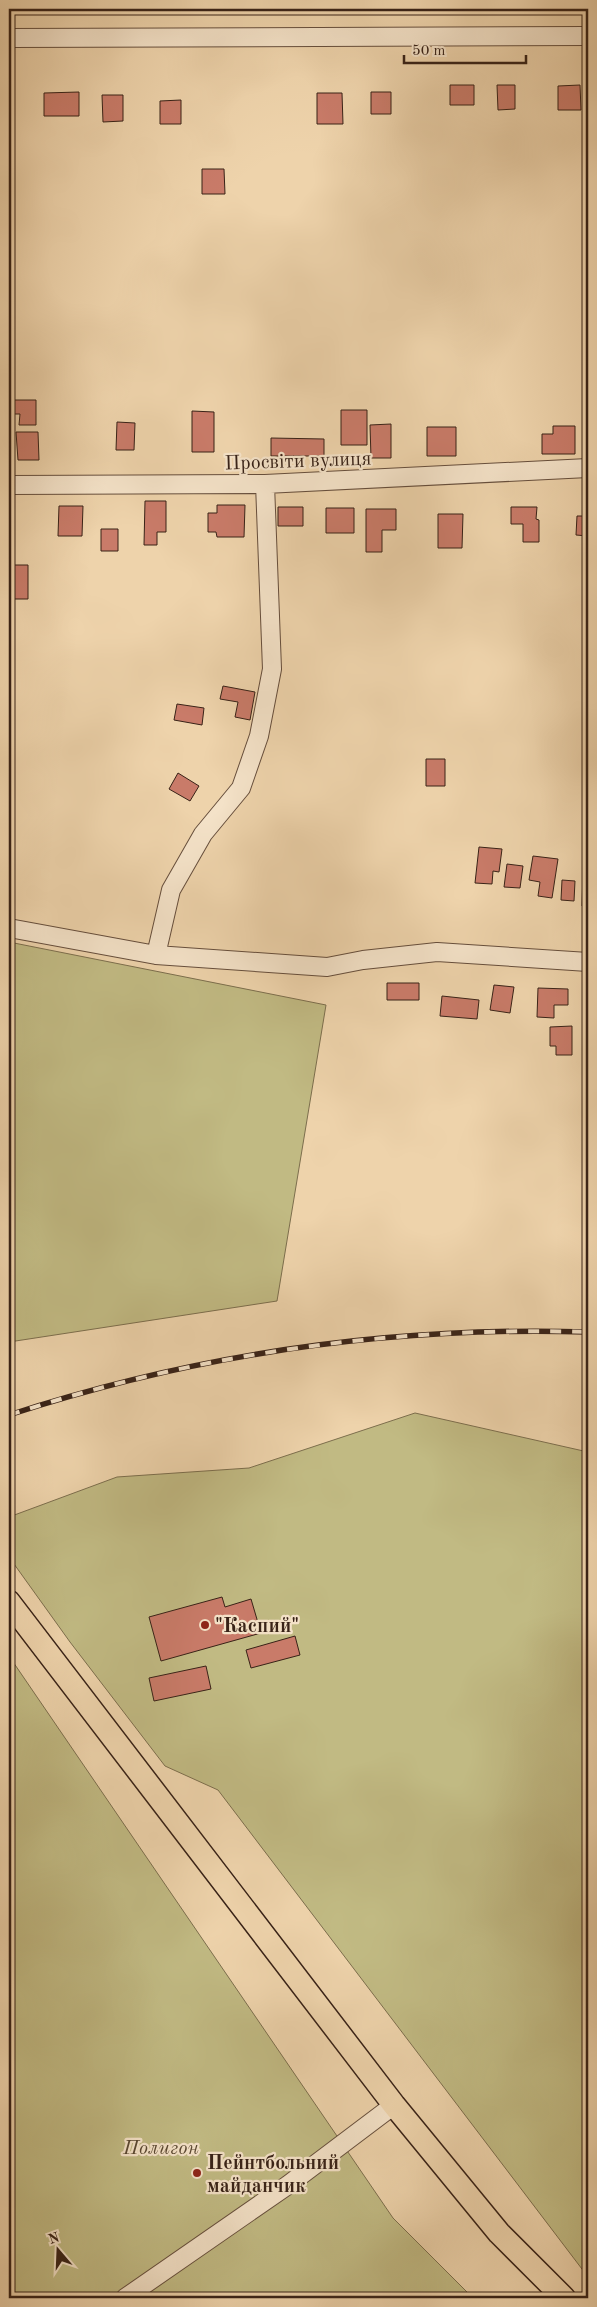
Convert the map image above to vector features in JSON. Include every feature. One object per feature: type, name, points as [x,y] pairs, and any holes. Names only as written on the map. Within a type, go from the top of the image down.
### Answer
[{"type":"main road","points":[[9,1602],[394,2105],[499,2233],[564,2298]]},
{"type":"street","points":[[9,38],[588,36]]},
{"type":"street","name":"Просвіти вулиця","points":[[9,485],[265,484],[588,468]]},
{"type":"street","points":[[156,955],[171,890],[203,834],[241,788],[259,736],[272,669],[265,484]]},
{"type":"street","points":[[9,928],[156,955],[327,967],[363,960],[437,952],[588,962]]},
{"type":"street","points":[[125,2298],[288,2185],[394,2105]]},
{"type":"green space","points":[[9,942],[326,1005],[277,1301],[9,1342]]},
{"type":"green space","points":[[415,1413],[588,1452],[588,2273],[585,2273],[218,1790],[165,1766],[70,1642],[9,1557],[9,1517],[117,1477],[249,1468]]},
{"type":"green space","name":"Полигон","points":[[9,1656],[393,2218],[473,2298],[9,2298]]},
{"type":"building","points":[[450,85],[474,85],[474,105],[450,105]]},
{"type":"building","points":[[497,85],[515,85],[515,109],[498,110]]},
{"type":"building","points":[[580,85],[581,110],[558,110],[558,86]]},
{"type":"building","points":[[79,92],[79,116],[44,116],[44,93]]},
{"type":"building","points":[[371,92],[391,92],[391,114],[371,114]]},
{"type":"building","points":[[317,93],[342,93],[343,124],[317,124]]},
{"type":"building","points":[[102,95],[123,95],[123,121],[103,122]]},
{"type":"building","points":[[181,100],[181,124],[160,124],[160,101]]},
{"type":"building","points":[[202,169],[224,169],[225,194],[202,194]]},
{"type":"building","points":[[9,400],[36,400],[36,425],[19,425],[20,414],[9,414]]},
{"type":"building","points":[[341,410],[367,410],[367,445],[341,445]]},
{"type":"building","points":[[192,411],[214,412],[214,452],[192,452]]},
{"type":"building","points":[[117,422],[135,423],[134,450],[116,450]]},
{"type":"building","points":[[391,424],[391,458],[371,458],[370,425]]},
{"type":"building","points":[[553,426],[575,426],[575,454],[542,454],[542,434],[553,434]]},
{"type":"building","points":[[427,427],[456,427],[456,456],[427,456]]},
{"type":"building","points":[[16,432],[38,432],[39,460],[18,460]]},
{"type":"building","points":[[271,438],[324,439],[324,456],[271,456]]},
{"type":"building","points":[[145,501],[166,501],[166,532],[157,532],[157,545],[144,545]]},
{"type":"building","points":[[217,505],[245,505],[244,537],[217,537],[216,532],[208,532],[208,513],[217,513]]},
{"type":"building","points":[[59,506],[83,506],[82,536],[58,536]]},
{"type":"building","points":[[278,507],[303,507],[303,526],[278,526]]},
{"type":"building","points":[[511,507],[537,507],[536,519],[539,520],[539,542],[523,542],[523,524],[511,524]]},
{"type":"building","points":[[326,508],[354,508],[354,533],[326,533]]},
{"type":"building","points":[[366,509],[396,509],[396,530],[382,530],[382,552],[366,552]]},
{"type":"building","points":[[438,514],[463,514],[462,548],[438,548]]},
{"type":"building","points":[[577,516],[588,516],[588,536],[576,535]]},
{"type":"building","points":[[101,529],[118,529],[118,551],[101,551]]},
{"type":"building","points":[[9,565],[28,565],[28,599],[9,599]]},
{"type":"building","points":[[223,686],[255,692],[250,720],[235,717],[238,702],[220,699]]},
{"type":"building","points":[[177,704],[204,708],[202,725],[174,720]]},
{"type":"building","points":[[426,759],[445,759],[445,786],[426,786]]},
{"type":"building","points":[[178,773],[199,786],[190,801],[169,789]]},
{"type":"building","points":[[479,847],[502,849],[499,872],[493,871],[492,884],[475,883]]},
{"type":"building","points":[[533,856],[558,859],[552,898],[538,896],[540,882],[529,880]]},
{"type":"building","points":[[507,864],[523,866],[520,888],[504,887]]},
{"type":"building","points":[[583,870],[588,870],[588,906],[582,906]]},
{"type":"building","points":[[562,880],[575,881],[574,901],[561,900]]},
{"type":"building","points":[[387,983],[419,983],[419,1000],[387,1000]]},
{"type":"building","points":[[494,985],[514,987],[510,1013],[490,1010]]},
{"type":"building","points":[[538,988],[568,989],[568,1005],[554,1005],[554,1018],[537,1017]]},
{"type":"building","points":[[442,996],[479,1000],[477,1019],[440,1016]]},
{"type":"building","points":[[572,1026],[572,1055],[556,1055],[556,1046],[550,1046],[550,1027]]},
{"type":"building","name":"\"Каспий\"","points":[[222,1597],[225,1607],[251,1599],[261,1633],[161,1661],[149,1617]]},
{"type":"building","points":[[295,1636],[300,1655],[251,1668],[246,1650]]},
{"type":"building","points":[[206,1666],[211,1689],[154,1701],[149,1678]]},
{"type":"railway","points":[[9,1415],[151,1375],[222,1360],[295,1348],[441,1334],[514,1331],[588,1332]]},
{"type":"place","name":"\"Каспий\"","points":[[205,1625]]},
{"type":"place","name":"Пейнтбольний майданчик","points":[[197,2173]]}]
